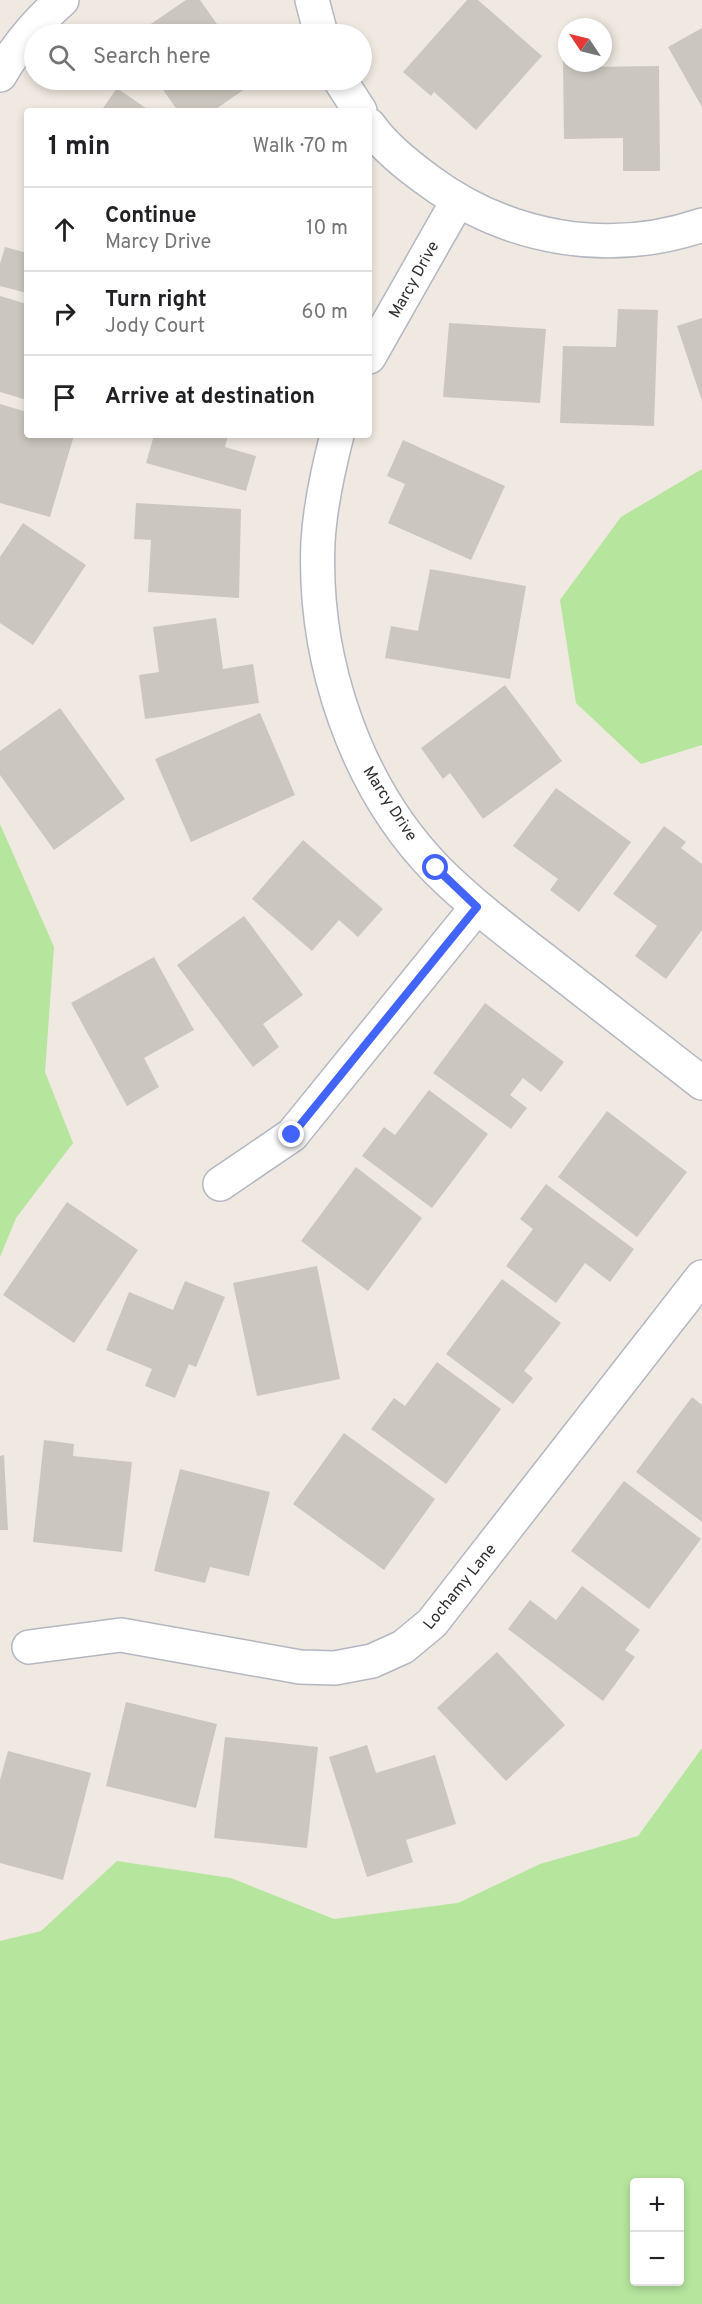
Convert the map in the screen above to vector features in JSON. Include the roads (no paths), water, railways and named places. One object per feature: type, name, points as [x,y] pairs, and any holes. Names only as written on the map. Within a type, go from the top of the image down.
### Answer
[{"type":"street","points":[[37,24],[62,0]]},
{"type":"street","points":[[312,0],[318,24]]},
{"type":"street","points":[[0,75],[24,40]]},
{"type":"street","points":[[346,90],[358,108]]},
{"type":"street","points":[[372,128],[404,164],[457,202],[511,226],[570,239],[630,240],[659,236],[702,225]]},
{"type":"street","name":"Marcy Drive","points":[[372,352],[457,202]]},
{"type":"street","name":"Marcy Drive","points":[[336,438],[326,480],[319,531],[318,594],[327,654],[343,714],[369,773],[400,823],[436,868],[477,907],[702,1083]]},
{"type":"street","points":[[220,1184],[292,1135],[477,907]]},
{"type":"street","name":"Lochamy Lane","points":[[29,1647],[121,1635],[300,1666],[335,1668],[372,1661],[403,1647],[432,1623],[702,1277]]}]
